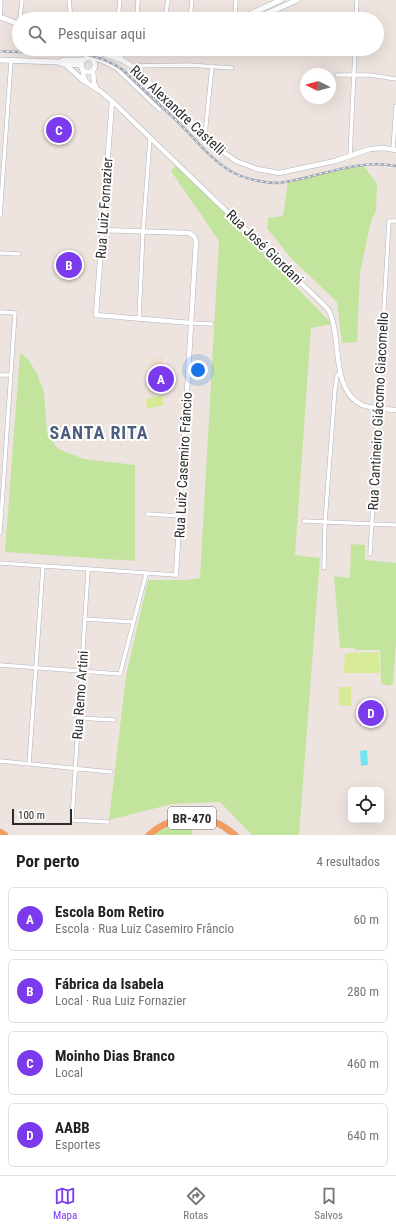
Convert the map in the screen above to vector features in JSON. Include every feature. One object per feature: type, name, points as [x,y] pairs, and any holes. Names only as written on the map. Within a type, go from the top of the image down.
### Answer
[{"type":"highway","name":"BR-470","points":[[148,835],[155,829],[167,823],[194,818],[221,824],[235,835]]},
{"type":"highway","points":[[0,832],[6,835]]},
{"type":"main road","points":[[255,12],[281,0]]},
{"type":"main road","points":[[269,12],[297,0]]},
{"type":"main road","points":[[271,5],[273,10]]},
{"type":"main road","points":[[0,17],[12,21]]},
{"type":"main road","points":[[0,60],[63,63],[82,66],[87,72],[93,70],[95,66],[89,56]]},
{"type":"main road","points":[[82,66],[94,56]]},
{"type":"main road","points":[[63,63],[63,60],[90,59]]},
{"type":"main road","points":[[63,63],[85,82]]},
{"type":"street","points":[[0,17],[1,0]]},
{"type":"street","points":[[21,12],[22,0]]},
{"type":"street","points":[[69,0],[70,12]]},
{"type":"street","points":[[119,12],[120,0]]},
{"type":"street","points":[[137,12],[138,0]]},
{"type":"street","points":[[166,12],[168,0]]},
{"type":"street","points":[[191,12],[192,0]]},
{"type":"street","points":[[235,12],[236,0]]},
{"type":"street","points":[[356,12],[357,0]]},
{"type":"street","name":"Rua Alexandre Castelli","points":[[113,56],[132,66],[219,149],[236,161],[265,172],[280,173],[312,167],[350,157],[370,149],[383,148],[394,150]]},
{"type":"street","name":"Rua Alexandre Castelli","points":[[121,56],[122,60]]},
{"type":"street","points":[[350,157],[355,56]]},
{"type":"street","points":[[90,59],[116,68],[160,110]]},
{"type":"street","points":[[0,216],[11,61]]},
{"type":"street","points":[[132,66],[189,65],[232,68]]},
{"type":"street","points":[[82,66],[85,82]]},
{"type":"street","points":[[205,135],[212,66]]},
{"type":"street","points":[[93,70],[94,83],[98,90]]},
{"type":"street","points":[[338,75],[370,75],[396,79]]},
{"type":"street","name":"Rua José Giordani","points":[[85,82],[112,101],[150,136],[328,309],[335,324],[340,372],[348,392],[355,400],[363,405],[378,409],[396,410]]},
{"type":"street","name":"Rua Luiz Fornazier","points":[[112,101],[96,315],[139,318]]},
{"type":"street","points":[[394,150],[396,106]]},
{"type":"street","points":[[150,136],[139,318],[212,324]]},
{"type":"street","name":"Rua Cantineiro Giácomo Giacomello","points":[[370,554],[389,221],[396,221]]},
{"type":"street","points":[[102,230],[143,232]]},
{"type":"street","name":"Rua Luiz Casemiro Frâncio","points":[[143,232],[189,233],[194,236],[196,241],[176,575]]},
{"type":"street","points":[[0,253],[19,254]]},
{"type":"street","points":[[0,312],[15,313],[1,500],[0,533]]},
{"type":"street","points":[[324,568],[335,389],[337,376],[340,372]]},
{"type":"street","points":[[0,375],[10,375]]},
{"type":"street","points":[[0,438],[6,438]]},
{"type":"street","points":[[147,514],[180,516]]},
{"type":"street","points":[[304,521],[396,525]]},
{"type":"street","points":[[0,563],[176,575]]},
{"type":"street","points":[[29,764],[43,566]]},
{"type":"street","name":"Rua Remo Artini","points":[[88,570],[72,820],[108,822]]},
{"type":"street","points":[[0,665],[120,674],[146,574]]},
{"type":"street","points":[[85,619],[133,622]]},
{"type":"street","points":[[78,718],[114,720]]},
{"type":"street","points":[[0,761],[111,772]]},
{"type":"shaded area","points":[[151,357],[163,357],[163,369],[175,370],[172,389],[162,388],[161,394],[148,393]]},
{"type":"green space","points":[[177,164],[332,324],[311,328],[295,555],[320,558],[299,835],[252,835],[220,802],[172,804],[109,820],[126,676],[148,580],[186,580],[200,578],[219,241],[171,171]]},
{"type":"green space","points":[[363,165],[377,184],[376,211],[371,221],[360,273],[357,342],[342,343],[337,302],[291,258],[267,228],[268,218],[283,216],[288,181]]},
{"type":"green space","points":[[20,353],[28,359],[37,374],[44,392],[47,433],[58,449],[84,459],[135,465],[135,561],[5,552]]},
{"type":"green space","points":[[162,395],[164,405],[147,409],[146,399]]},
{"type":"green space","points":[[351,544],[365,545],[365,560],[396,563],[396,642],[393,684],[389,686],[381,683],[380,650],[340,648],[334,576],[350,578]]},
{"type":"green space","points":[[378,652],[380,673],[344,673],[345,653]]},
{"type":"green space","points":[[339,687],[351,687],[351,706],[339,705]]},
{"type":"green space","points":[[193,822],[192,835],[152,835],[172,824]]},
{"type":"water","points":[[367,750],[368,765],[361,766],[360,751]]},
{"type":"railway","points":[[0,51],[12,52]]},
{"type":"railway","points":[[94,56],[123,70],[220,164],[245,178],[279,183],[352,167],[381,164],[396,166]]},
{"type":"place","name":"Moinho Dias Branco","points":[[59,130]]},
{"type":"place","name":"Fábrica da Isabela","points":[[69,265]]},
{"type":"place","name":"Escola Bom Retiro","points":[[161,379]]},
{"type":"place","name":"AABB","points":[[371,713]]},
{"type":"district","name":"SANTA RITA","points":[[99,432]]}]
